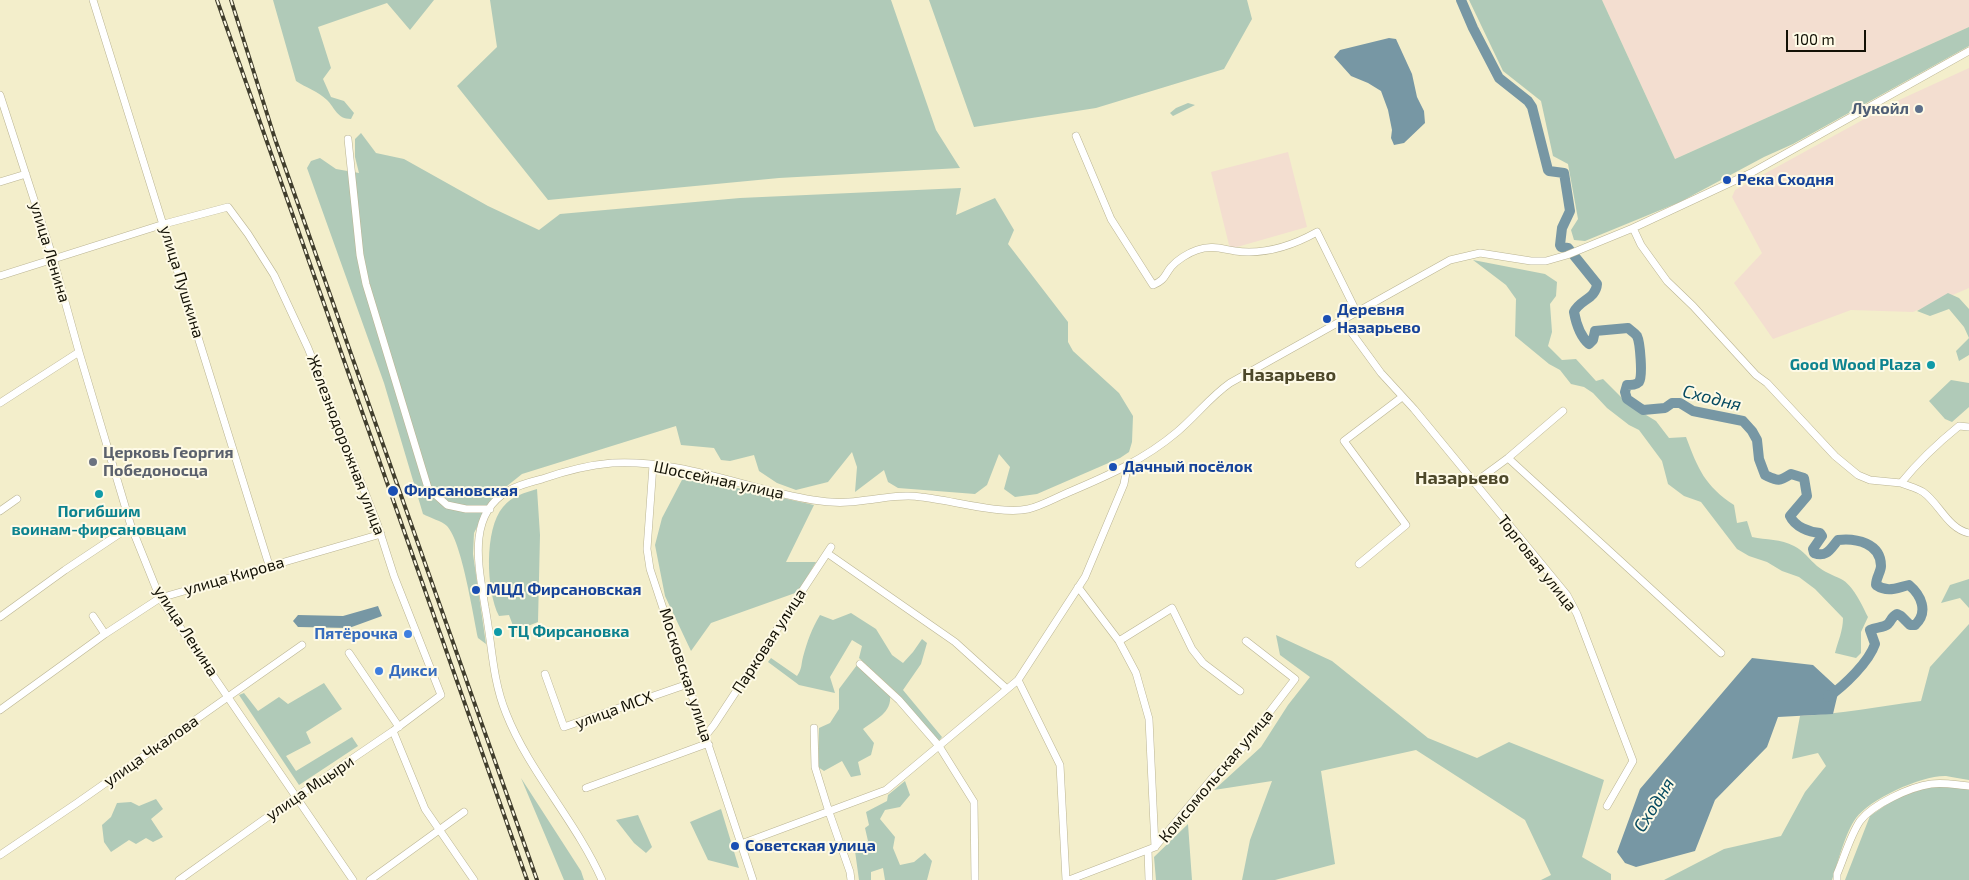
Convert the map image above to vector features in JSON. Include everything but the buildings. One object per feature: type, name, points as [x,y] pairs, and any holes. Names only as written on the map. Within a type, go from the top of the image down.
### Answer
[{"type":"street","name":"улица Пушкина","points":[[93,0],[269,565]]},
{"type":"street","name":"Шоссейная улица","points":[[602,880],[580,838],[516,735],[505,711],[491,656],[478,547],[484,518],[490,508],[508,491],[563,471],[612,463],[653,465],[690,471],[814,500],[839,502],[914,496],[1003,510],[1028,510],[1127,467],[1179,430],[1220,390],[1450,260],[1480,253],[1531,261],[1546,261],[1633,228],[1751,173],[1969,51]]},
{"type":"street","name":"улица Ленина","points":[[0,95],[53,258],[78,352],[132,526],[160,598],[353,880]]},
{"type":"street","points":[[1076,136],[1111,218],[1153,285],[1161,282],[1170,267],[1198,249],[1221,247],[1236,251],[1280,249],[1299,242],[1317,232],[1357,313]]},
{"type":"street","points":[[348,139],[360,255],[366,284],[428,488],[447,505],[466,509],[490,508]]},
{"type":"street","points":[[0,182],[26,174]]},
{"type":"street","name":"Железнодорожная улица","points":[[164,224],[228,206],[274,275],[308,348],[334,412],[440,695]]},
{"type":"street","points":[[0,276],[164,224]]},
{"type":"street","points":[[1633,228],[1641,245],[1667,281],[1835,456],[1858,475],[1870,480],[1901,483],[1923,492],[1948,520],[1962,532],[1969,533]]},
{"type":"street","name":"Торговая улица","points":[[1343,321],[1381,373],[1414,409],[1567,596],[1577,614],[1634,761],[1607,806]]},
{"type":"street","points":[[0,403],[78,352]]},
{"type":"street","points":[[1360,564],[1406,525],[1344,441],[1402,397]]},
{"type":"street","points":[[1474,483],[1508,458],[1563,411]]},
{"type":"street","points":[[1901,483],[1916,463],[1949,434],[1959,426],[1969,428]]},
{"type":"street","points":[[1508,458],[1721,653]]},
{"type":"street","name":"Московская улица","points":[[653,465],[647,550],[650,568],[753,880]]},
{"type":"street","points":[[741,844],[886,790],[1018,680],[1085,577],[1124,484],[1127,467]]},
{"type":"street","points":[[0,511],[17,499]]},
{"type":"street","points":[[0,617],[65,570],[132,526]]},
{"type":"street","name":"улица Кирова","points":[[0,710],[105,634],[160,598],[381,534]]},
{"type":"street","name":"Парковая улица","points":[[706,735],[829,550],[955,642],[1007,689]]},
{"type":"street","points":[[1078,587],[1119,641],[1136,673],[1149,719],[1156,847]]},
{"type":"street","points":[[1119,641],[1172,608],[1192,649],[1203,663],[1240,691]]},
{"type":"street","points":[[92,616],[105,634]]},
{"type":"street","name":"Комсомольская улица","points":[[1067,880],[1156,847],[1214,776],[1242,748],[1295,679],[1246,641]]},
{"type":"street","name":"улица Чкалова","points":[[0,855],[302,645]]},
{"type":"street","points":[[350,653],[396,729],[424,809],[474,880]]},
{"type":"street","points":[[860,664],[899,700],[939,746],[974,802],[975,880]]},
{"type":"street","name":"улица МСХ","points":[[545,674],[564,727],[688,684]]},
{"type":"street","points":[[1018,680],[1060,765],[1067,880]]},
{"type":"street","name":"улица Мцыри","points":[[179,880],[296,796],[396,729],[440,695]]},
{"type":"street","points":[[814,728],[815,767],[851,880]]},
{"type":"street","points":[[586,788],[706,744],[709,745]]},
{"type":"street","points":[[1837,880],[1840,867],[1860,821],[1873,809],[1908,791],[1929,784],[1945,783],[1969,786]]},
{"type":"street","points":[[370,880],[464,812]]},
{"type":"street","points":[[1148,850],[1149,880]]},
{"type":"shaded area","points":[[1602,0],[1969,0],[1969,27],[1675,159]]},
{"type":"shaded area","points":[[1969,68],[1969,288],[1913,312],[1851,310],[1773,339],[1734,283],[1762,253],[1732,197],[1735,190],[1899,100]]},
{"type":"shaded area","points":[[1288,152],[1307,227],[1230,249],[1211,172]]},
{"type":"green space","points":[[273,0],[434,0],[410,30],[387,3],[318,27],[331,68],[323,79],[331,97],[344,101],[354,113],[351,119],[346,119],[339,115],[324,97],[296,81]]},
{"type":"green space","points":[[490,0],[891,0],[936,130],[960,168],[779,178],[548,200],[457,86],[497,47]]},
{"type":"green space","points":[[929,0],[1247,0],[1252,19],[1224,69],[1096,108],[974,127]]},
{"type":"green space","points":[[1469,0],[1602,0],[1675,159],[1969,27],[1969,46],[1793,144],[1764,157],[1680,202],[1585,241],[1574,240],[1571,230],[1578,219],[1568,164],[1553,156],[1541,101],[1503,71]]},
{"type":"green space","points":[[1188,103],[1195,105],[1173,116],[1170,113],[1176,108]]},
{"type":"green space","points":[[361,133],[376,153],[404,159],[488,206],[539,230],[560,214],[740,198],[961,188],[956,215],[995,198],[1014,230],[1008,244],[1068,322],[1068,342],[1073,351],[1119,393],[1133,416],[1132,442],[1129,452],[1120,458],[1037,494],[1015,497],[1004,489],[1010,467],[999,454],[987,485],[975,494],[898,488],[888,482],[884,470],[855,492],[857,467],[852,452],[828,482],[796,490],[777,483],[759,471],[754,455],[730,461],[721,460],[714,448],[681,445],[676,426],[522,474],[492,498],[474,533],[473,554],[486,644],[478,638],[462,562],[452,534],[445,524],[423,514],[384,383],[307,168],[311,161],[320,158],[336,169],[359,173],[355,157],[355,139]]},
{"type":"green space","points":[[1473,260],[1545,274],[1557,282],[1556,296],[1550,304],[1552,332],[1548,346],[1562,360],[1576,359],[1596,381],[1603,379],[1628,404],[1656,421],[1669,438],[1686,437],[1694,458],[1709,484],[1734,505],[1737,523],[1747,521],[1752,537],[1779,541],[1798,548],[1820,568],[1841,579],[1849,586],[1857,596],[1868,617],[1861,632],[1861,653],[1856,658],[1835,653],[1843,618],[1815,589],[1799,577],[1782,571],[1737,549],[1701,502],[1684,496],[1668,484],[1662,461],[1639,430],[1629,425],[1607,408],[1593,393],[1584,387],[1571,384],[1560,370],[1549,364],[1515,336],[1516,299],[1506,285]]},
{"type":"green space","points":[[1948,293],[1959,298],[1969,309],[1969,338],[1964,327],[1949,309],[1930,316],[1917,311]]},
{"type":"green space","points":[[1969,338],[1969,355],[1959,361],[1956,351]]},
{"type":"green space","points":[[1951,380],[1969,383],[1969,407],[1952,422],[1945,419],[1929,401]]},
{"type":"green space","points":[[684,476],[814,505],[786,562],[816,562],[798,592],[711,623],[691,651],[665,596],[655,545],[662,518]]},
{"type":"green space","points":[[537,489],[540,535],[538,622],[515,631],[509,615],[499,616],[491,592],[490,545],[497,517],[503,507],[514,498]]},
{"type":"green space","points":[[1969,579],[1969,608],[1960,598],[1941,603],[1950,585]]},
{"type":"green space","points":[[851,613],[876,629],[892,655],[903,663],[922,639],[927,643],[921,664],[903,690],[942,737],[938,742],[897,693],[859,658],[862,646],[852,640],[830,677],[835,693],[799,685],[768,662],[771,658],[797,676],[801,669],[810,635],[820,615],[833,620]]},
{"type":"green space","points":[[1969,624],[1969,780],[1946,776],[1924,779],[1884,796],[1873,803],[1856,818],[1848,831],[1832,880],[1664,880],[1724,849],[1781,836],[1805,792],[1826,766],[1818,753],[1792,759],[1800,716],[1845,712],[1921,701],[1930,667]]},
{"type":"green space","points":[[1276,635],[1332,661],[1428,738],[1477,758],[1509,742],[1604,780],[1582,857],[1611,874],[1611,880],[1541,880],[1551,875],[1525,820],[1416,750],[1321,771],[1335,864],[1275,880],[1242,880],[1250,840],[1272,781],[1214,790],[1261,747],[1288,705],[1310,677],[1280,655]]},
{"type":"green space","points":[[857,665],[890,695],[890,701],[886,711],[863,729],[874,743],[871,755],[858,762],[861,775],[851,777],[842,761],[824,771],[818,767],[819,728],[830,723],[839,709],[839,689]]},
{"type":"green space","points":[[324,683],[342,709],[306,732],[311,743],[286,756],[296,771],[352,737],[358,746],[299,785],[239,695],[244,693],[258,711],[279,697],[288,704]]},
{"type":"green space","points":[[521,778],[581,871],[584,880],[564,880]]},
{"type":"green space","points":[[905,781],[910,795],[900,807],[885,810],[880,819],[895,837],[893,848],[900,865],[914,862],[925,853],[932,861],[927,880],[885,880],[883,868],[871,872],[871,880],[859,880],[855,851],[868,841],[865,828],[869,825],[866,812],[887,801],[888,795]]},
{"type":"green space","points":[[1938,784],[1969,788],[1969,880],[1845,880],[1870,816],[1896,798]]},
{"type":"green space","points":[[156,799],[163,809],[151,819],[163,837],[153,842],[146,838],[136,844],[129,840],[111,852],[104,842],[102,825],[111,817],[117,803],[131,802],[139,806]]},
{"type":"green space","points":[[721,809],[739,868],[708,860],[690,822]]},
{"type":"green space","points":[[638,815],[652,847],[646,853],[634,843],[616,820]]},
{"type":"green space","points":[[1188,824],[1192,880],[1156,880],[1154,857]]},
{"type":"water","points":[[1389,38],[1396,39],[1412,74],[1417,97],[1424,111],[1425,123],[1404,143],[1394,145],[1391,138],[1392,130],[1388,110],[1381,91],[1351,76],[1334,57],[1340,50]]},
{"type":"water","points":[[378,606],[382,616],[349,628],[298,627],[293,621],[298,615],[343,616]]},
{"type":"water","points":[[1752,658],[1813,665],[1839,689],[1833,714],[1778,717],[1767,747],[1715,800],[1695,851],[1636,867],[1625,863],[1617,852],[1640,789]]},
{"type":"waterway","name":"Сходня","points":[[1461,0],[1499,78],[1528,101],[1532,107],[1548,170],[1564,173],[1570,211],[1562,228],[1560,245],[1561,247],[1568,248],[1597,284],[1594,293],[1576,308],[1574,312],[1581,334],[1589,344],[1593,340],[1595,331],[1628,328],[1637,336],[1641,359],[1641,373],[1637,384],[1627,385],[1625,392],[1627,399],[1643,410],[1665,408],[1672,403],[1680,403],[1693,411],[1743,421],[1757,440],[1759,459],[1765,475],[1778,480],[1791,474],[1804,478],[1807,496],[1790,516],[1799,526],[1820,533],[1822,536],[1813,549],[1814,553],[1825,553],[1838,540],[1860,541],[1872,547],[1880,558],[1881,568],[1876,585],[1884,589],[1909,585],[1920,599],[1922,615],[1915,625],[1910,625],[1897,614],[1886,625],[1870,630],[1875,644],[1872,651],[1862,666],[1828,697]]},
{"type":"railway","points":[[217,0],[527,880]]},
{"type":"railway","points":[[231,0],[275,139],[537,880]]},
{"type":"place","name":"Лукойл","points":[[1919,109]]},
{"type":"place","name":"Река Сходня","points":[[1727,180]]},
{"type":"place","name":"Деревня Назарьево","points":[[1327,319]]},
{"type":"place","name":"Good Wood Plaza","points":[[1931,365]]},
{"type":"place","name":"Церковь Георгия Победоносца","points":[[93,462]]},
{"type":"place","name":"Дачный посёлок","points":[[1113,467]]},
{"type":"place","name":"Фирсановская","points":[[393,491]]},
{"type":"place","name":"Погибшим воинам-фирсановцам","points":[[99,494]]},
{"type":"place","name":"МЦД Фирсановская","points":[[476,590]]},
{"type":"place","name":"ТЦ Фирсановка","points":[[498,632]]},
{"type":"place","name":"Пятёрочка","points":[[408,634]]},
{"type":"place","name":"Дикси","points":[[379,671]]},
{"type":"place","name":"Советская улица","points":[[735,846]]},
{"type":"district","name":"Назарьево","points":[[1289,375]]},
{"type":"district","name":"Назарьево","points":[[1462,478]]}]
